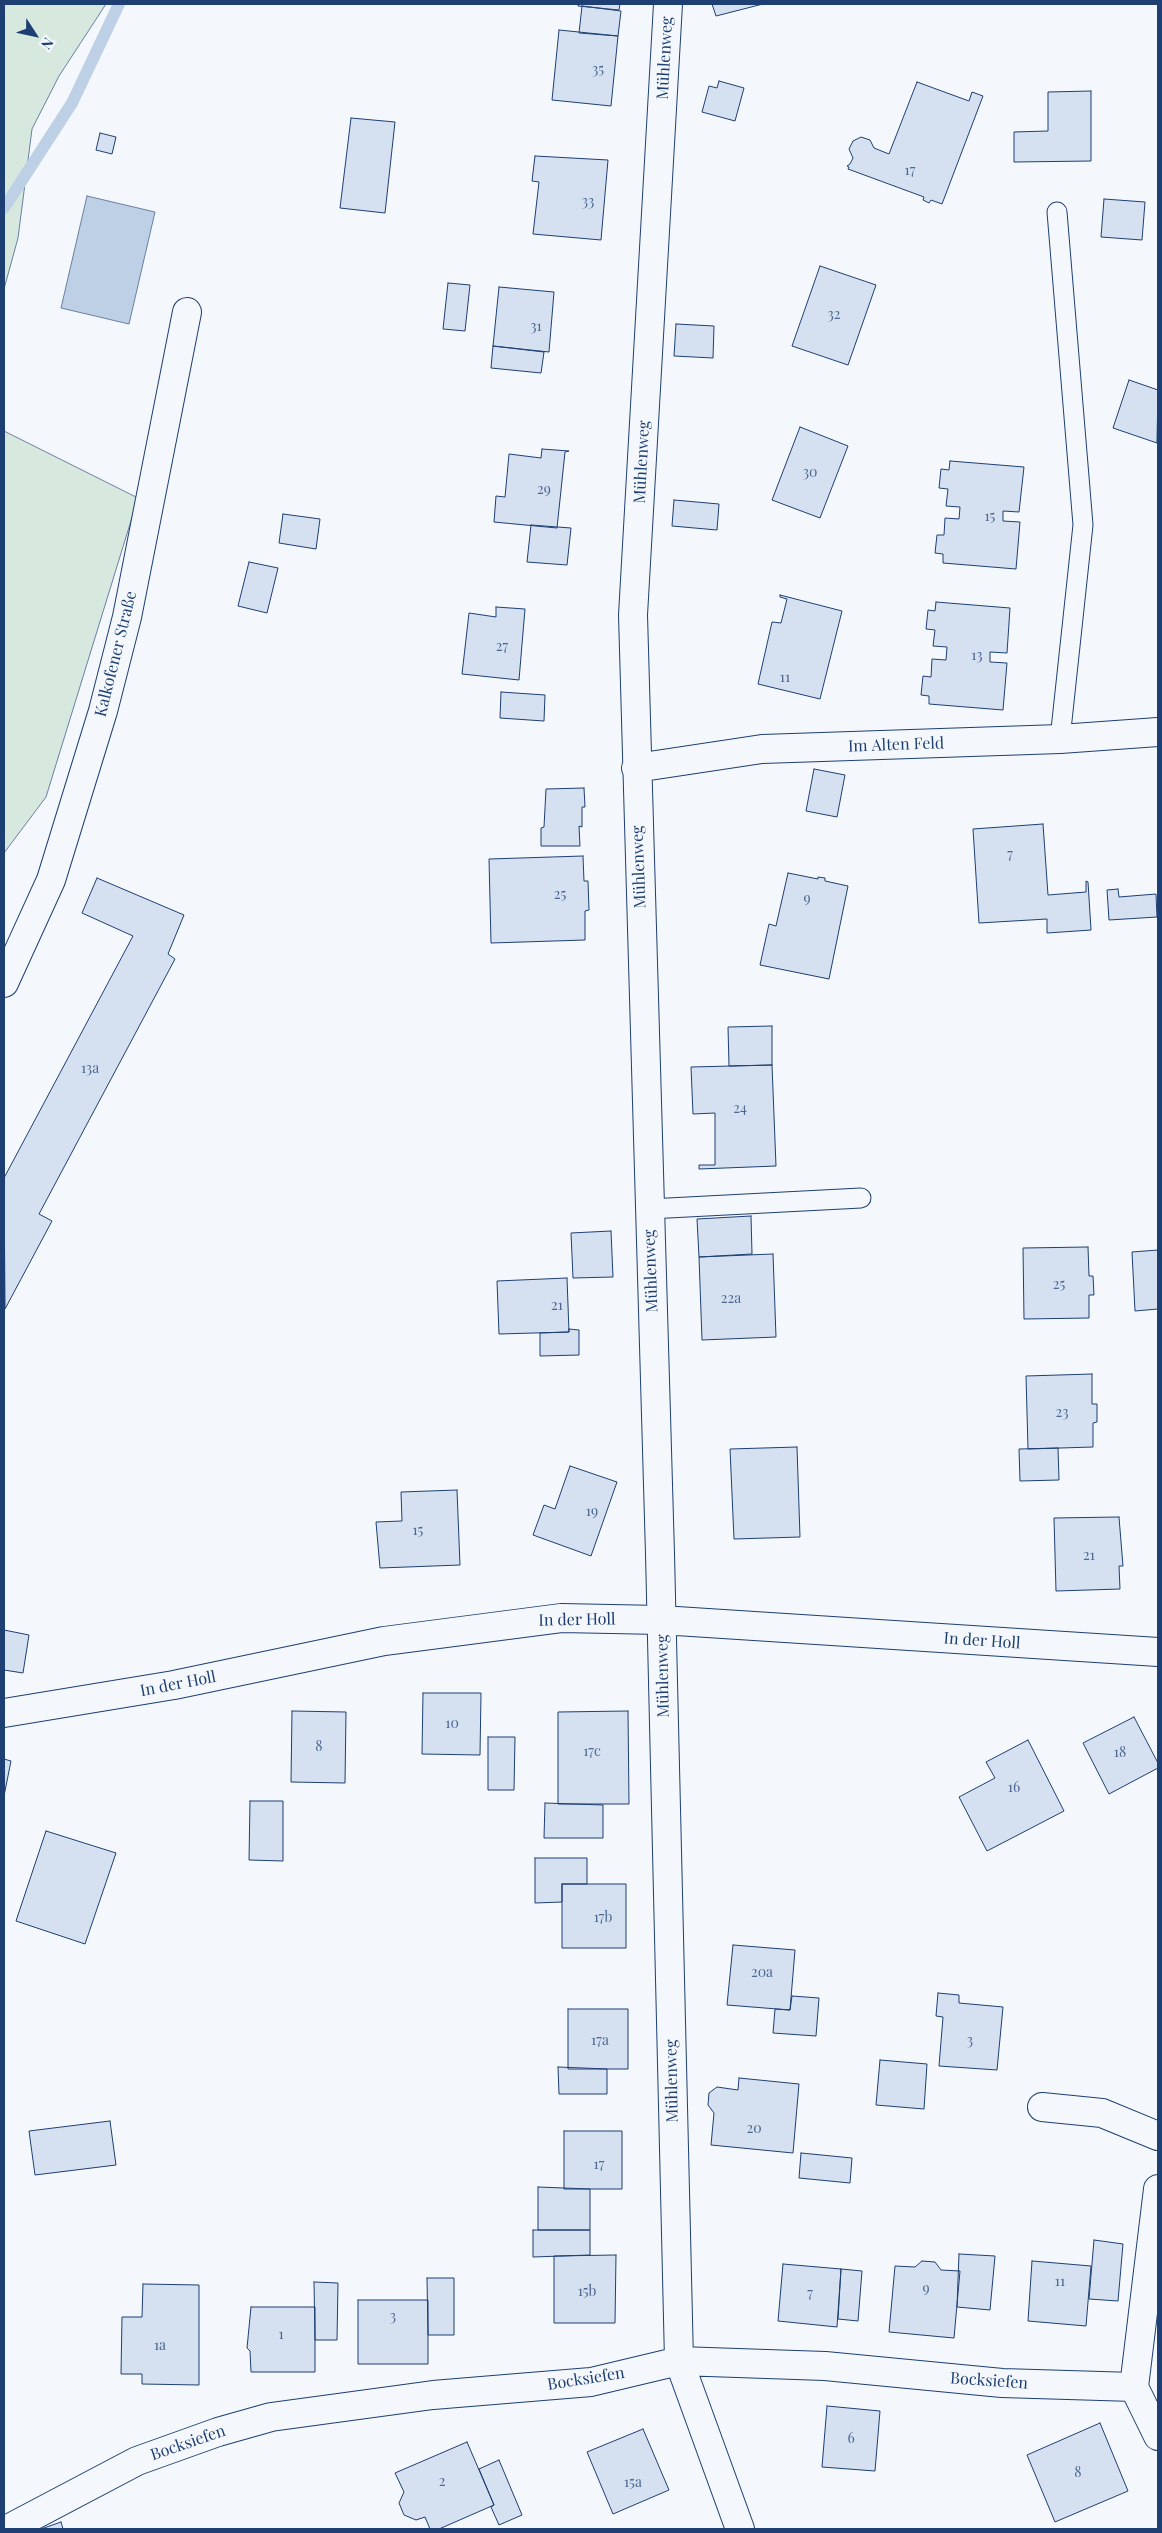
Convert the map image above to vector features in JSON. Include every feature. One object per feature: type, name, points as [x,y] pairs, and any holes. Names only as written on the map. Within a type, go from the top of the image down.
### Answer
[{"type":"street","name":"Mühlenweg","points":[[668,4],[633,615],[661,1620],[679,2361],[740,2529]]},
{"type":"street","name":"Kalkofener Straße","points":[[4,983],[51,880],[103,711],[127,617],[187,312]]},
{"type":"street","name":"Im Alten Feld","points":[[636,768],[762,749],[1060,739],[1158,732]]},
{"type":"street","name":"In der Holl","points":[[4,1713],[174,1685],[384,1640],[561,1618],[661,1620],[1158,1652]]},
{"type":"street","points":[[1042,2107],[1102,2113],[1158,2136]]},
{"type":"street","points":[[1158,2189],[1134,2387],[1158,2436]]},
{"type":"street","name":"Bocksiefen","points":[[8,2529],[137,2461],[218,2432],[271,2417],[433,2395],[591,2382],[679,2361],[825,2366],[1002,2383],[1134,2387]]},
{"type":"lane","points":[[1056,212],[1083,525],[1060,739]]},
{"type":"lane","points":[[649,1209],[861,1198]]},
{"type":"shaded area","points":[[4,4],[106,4],[59,76],[32,129],[18,238],[4,289]]},
{"type":"shaded area","points":[[4,431],[138,498],[46,797],[4,853]]},
{"type":"water","points":[[87,196],[155,212],[129,324],[61,308]]},
{"type":"building","points":[[578,4],[620,4],[619,10],[578,6]]},
{"type":"building","points":[[712,4],[763,4],[716,16]]},
{"type":"building","points":[[582,6],[621,11],[618,36],[579,33]]},
{"type":"building","points":[[559,30],[618,36],[611,106],[552,100]]},
{"type":"building","points":[[719,81],[744,88],[735,121],[702,112],[709,86],[717,88]]},
{"type":"building","points":[[917,82],[969,101],[972,92],[983,96],[942,204],[931,200],[929,203],[923,200],[924,197],[848,169],[849,167],[847,166],[853,158],[849,149],[853,141],[861,137],[870,140],[874,148],[889,154]]},
{"type":"building","points":[[1091,91],[1091,161],[1014,162],[1014,132],[1048,131],[1048,92]]},
{"type":"building","points":[[351,118],[395,122],[385,213],[340,208]]},
{"type":"building","points":[[100,133],[116,137],[112,154],[96,150]]},
{"type":"building","points":[[535,156],[608,160],[601,240],[533,234],[539,182],[532,181]]},
{"type":"building","points":[[1104,199],[1145,202],[1142,240],[1101,237]]},
{"type":"building","points":[[820,266],[876,285],[848,365],[792,346]]},
{"type":"building","points":[[448,283],[470,285],[465,331],[443,329]]},
{"type":"building","points":[[499,287],[554,292],[549,352],[493,346]]},
{"type":"building","points":[[676,324],[714,326],[713,358],[674,356]]},
{"type":"building","points":[[493,346],[544,352],[541,373],[491,368]]},
{"type":"building","points":[[1129,380],[1158,390],[1157,443],[1113,428]]},
{"type":"building","points":[[800,427],[848,446],[820,518],[772,500]]},
{"type":"building","points":[[542,449],[569,451],[565,452],[557,528],[494,522],[496,496],[505,497],[509,454],[541,458]]},
{"type":"building","points":[[950,461],[1024,467],[1019,512],[1003,511],[1003,521],[1020,522],[1016,569],[943,563],[943,554],[935,553],[937,535],[944,535],[945,518],[959,519],[960,507],[946,506],[948,489],[939,488],[941,469],[949,470]]},
{"type":"building","points":[[674,500],[719,504],[717,530],[672,526]]},
{"type":"building","points":[[283,514],[320,519],[316,549],[279,543]]},
{"type":"building","points":[[531,525],[571,528],[567,565],[527,562]]},
{"type":"building","points":[[249,562],[278,568],[267,613],[238,606]]},
{"type":"building","points":[[780,595],[842,611],[820,699],[758,684],[772,622],[781,623],[787,599],[780,597]]},
{"type":"building","points":[[936,602],[1010,608],[1007,653],[990,652],[990,662],[1007,663],[1003,710],[929,704],[929,696],[921,695],[923,676],[931,677],[932,659],[946,660],[947,647],[933,646],[935,630],[926,629],[928,610],[935,611]]},
{"type":"building","points":[[496,607],[525,609],[519,680],[462,674],[469,613],[496,617]]},
{"type":"building","points":[[501,692],[545,695],[544,721],[500,718]]},
{"type":"building","points":[[814,769],[845,775],[837,817],[806,811]]},
{"type":"building","points":[[584,788],[585,807],[582,807],[582,827],[579,826],[580,846],[541,846],[541,828],[544,827],[546,789]]},
{"type":"building","points":[[1043,824],[1048,895],[1086,892],[1086,881],[1088,882],[1091,930],[1047,933],[1047,919],[979,923],[973,829]]},
{"type":"building","points":[[583,856],[584,881],[588,881],[589,910],[585,911],[585,940],[491,943],[489,859]]},
{"type":"building","points":[[788,873],[818,879],[818,877],[825,878],[825,881],[848,886],[829,979],[760,965],[769,924],[776,926]]},
{"type":"building","points":[[97,878],[184,915],[168,954],[175,959],[39,1214],[52,1221],[5,1309],[4,1178],[133,936],[82,913]]},
{"type":"building","points":[[1118,889],[1119,897],[1156,894],[1157,917],[1109,920],[1107,890]]},
{"type":"building","points":[[772,1026],[772,1065],[729,1066],[728,1027]]},
{"type":"building","points":[[772,1065],[776,1166],[699,1169],[699,1165],[715,1165],[715,1113],[693,1114],[691,1067]]},
{"type":"building","points":[[751,1216],[752,1254],[699,1257],[697,1219]]},
{"type":"building","points":[[611,1231],[613,1277],[573,1278],[571,1233]]},
{"type":"building","points":[[1088,1247],[1089,1276],[1093,1276],[1094,1295],[1089,1295],[1089,1318],[1024,1319],[1023,1248]]},
{"type":"building","points":[[1158,1250],[1158,1309],[1135,1311],[1132,1252]]},
{"type":"building","points":[[773,1254],[776,1337],[702,1340],[699,1257]]},
{"type":"building","points":[[567,1278],[569,1332],[499,1334],[497,1281]]},
{"type":"building","points":[[569,1329],[579,1330],[579,1355],[540,1356],[540,1333],[569,1332]]},
{"type":"building","points":[[1092,1374],[1092,1404],[1097,1404],[1097,1422],[1093,1423],[1093,1447],[1028,1449],[1026,1376]]},
{"type":"building","points":[[797,1447],[800,1537],[734,1539],[730,1449]]},
{"type":"building","points":[[1058,1448],[1059,1480],[1020,1481],[1019,1449]]},
{"type":"building","points":[[570,1466],[617,1482],[591,1556],[533,1535],[544,1505],[555,1509]]},
{"type":"building","points":[[457,1490],[460,1565],[380,1568],[376,1522],[402,1521],[401,1492]]},
{"type":"building","points":[[1119,1517],[1123,1566],[1119,1566],[1120,1589],[1056,1591],[1054,1518]]},
{"type":"building","points":[[4,1630],[29,1635],[23,1673],[4,1670]]},
{"type":"building","points":[[423,1693],[481,1693],[480,1755],[422,1754]]},
{"type":"building","points":[[292,1711],[346,1712],[345,1783],[291,1782]]},
{"type":"building","points":[[628,1711],[629,1804],[558,1804],[558,1712]]},
{"type":"building","points":[[1134,1717],[1158,1763],[1158,1768],[1109,1794],[1083,1743]]},
{"type":"building","points":[[488,1737],[515,1737],[514,1790],[488,1790]]},
{"type":"building","points":[[1028,1740],[1064,1811],[987,1851],[959,1797],[995,1778],[986,1762]]},
{"type":"building","points":[[4,1759],[11,1761],[4,1796]]},
{"type":"building","points":[[250,1801],[283,1801],[283,1861],[249,1860]]},
{"type":"building","points":[[545,1803],[603,1805],[603,1838],[544,1838]]},
{"type":"building","points":[[46,1831],[116,1853],[85,1944],[16,1921]]},
{"type":"building","points":[[535,1858],[587,1858],[587,1884],[562,1884],[562,1902],[535,1903]]},
{"type":"building","points":[[562,1884],[626,1884],[626,1948],[562,1948]]},
{"type":"building","points":[[733,1945],[795,1950],[790,2010],[727,2005]]},
{"type":"building","points":[[938,1993],[959,1995],[959,2003],[1003,2007],[997,2070],[939,2066],[943,2017],[936,2016]]},
{"type":"building","points":[[792,1996],[819,1998],[816,2036],[773,2033],[775,2009],[790,2010]]},
{"type":"building","points":[[568,2009],[628,2009],[628,2069],[568,2069]]},
{"type":"building","points":[[880,2060],[927,2064],[924,2109],[876,2105]]},
{"type":"building","points":[[558,2067],[607,2069],[607,2094],[559,2094]]},
{"type":"building","points":[[739,2078],[799,2084],[793,2153],[711,2145],[714,2113],[708,2105],[709,2093],[717,2087],[738,2090]]},
{"type":"building","points":[[110,2121],[116,2165],[35,2175],[29,2131]]},
{"type":"building","points":[[564,2131],[622,2131],[622,2189],[564,2189]]},
{"type":"building","points":[[801,2153],[852,2158],[850,2183],[799,2178]]},
{"type":"building","points":[[538,2187],[590,2189],[590,2230],[538,2230]]},
{"type":"building","points":[[533,2230],[590,2230],[590,2255],[533,2257]]},
{"type":"building","points":[[1094,2240],[1123,2244],[1118,2301],[1089,2299]]},
{"type":"building","points":[[959,2254],[995,2256],[990,2310],[957,2307]]},
{"type":"building","points":[[616,2255],[615,2323],[554,2323],[554,2256]]},
{"type":"building","points":[[922,2261],[935,2262],[941,2270],[960,2271],[954,2338],[889,2332],[895,2266],[915,2267]]},
{"type":"building","points":[[1032,2261],[1091,2266],[1086,2326],[1028,2321]]},
{"type":"building","points":[[783,2264],[841,2269],[837,2327],[778,2321]]},
{"type":"building","points":[[841,2269],[862,2271],[858,2321],[838,2319]]},
{"type":"building","points":[[427,2278],[454,2278],[454,2335],[428,2335]]},
{"type":"building","points":[[314,2282],[338,2283],[337,2340],[315,2340]]},
{"type":"building","points":[[143,2284],[199,2285],[199,2385],[142,2384],[142,2374],[121,2374],[122,2317],[142,2317]]},
{"type":"building","points":[[358,2300],[428,2300],[428,2364],[358,2364]]},
{"type":"building","points":[[251,2307],[315,2307],[315,2372],[251,2372],[250,2351],[247,2348]]},
{"type":"building","points":[[827,2406],[880,2411],[875,2471],[822,2467]]},
{"type":"building","points":[[1100,2423],[1128,2491],[1055,2522],[1027,2455]]},
{"type":"building","points":[[643,2429],[669,2490],[613,2514],[587,2452]]},
{"type":"building","points":[[467,2442],[494,2505],[439,2529],[430,2529],[425,2517],[416,2520],[404,2515],[399,2503],[404,2492],[395,2473]]},
{"type":"building","points":[[499,2460],[522,2515],[499,2525],[491,2507],[494,2505],[479,2469]]},
{"type":"building","points":[[61,2522],[63,2529],[41,2529]]},
{"type":"waterway","points":[[4,208],[72,103],[119,4]]}]
